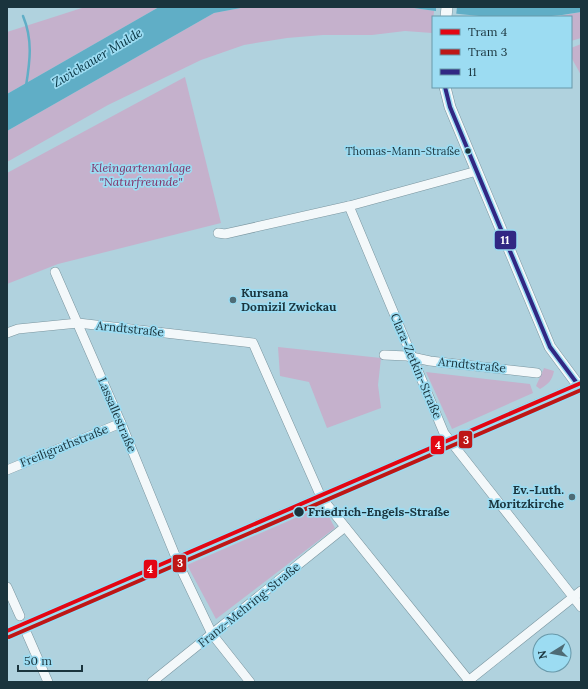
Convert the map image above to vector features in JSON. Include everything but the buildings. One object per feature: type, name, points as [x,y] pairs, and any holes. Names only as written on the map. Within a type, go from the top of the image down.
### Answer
[{"type":"main road","points":[[445,88],[450,107],[550,347],[580,386]]},
{"type":"street","points":[[218,233],[225,234],[349,206],[477,171]]},
{"type":"street","name":"Clara-Zetkin-Straße","points":[[349,206],[444,433],[581,606]]},
{"type":"street","name":"Lassallestraße","points":[[55,272],[121,423],[177,560]]},
{"type":"street","name":"Arndtstraße","points":[[7,332],[18,329],[78,323],[253,343],[321,497]]},
{"type":"street","name":"Arndtstraße","points":[[384,355],[537,372]]},
{"type":"street","points":[[7,633],[580,386]]},
{"type":"street","name":"Freiligrathstraße","points":[[7,470],[121,423]]},
{"type":"street","points":[[321,497],[468,682],[581,591]]},
{"type":"street","name":"Franz-Mehring-Straße","points":[[152,682],[345,527]]},
{"type":"street","points":[[181,569],[212,634],[250,682]]},
{"type":"street","points":[[7,587],[20,616]]},
{"type":"street","points":[[27,634],[48,682]]},
{"type":"green space","points":[[85,7],[159,7],[7,94],[7,32]]},
{"type":"green space","points":[[246,7],[408,7],[434,11],[434,16],[432,16],[432,33],[405,31],[372,35],[323,35],[287,38],[244,45],[201,60],[108,105],[7,162],[7,131],[214,13]]},
{"type":"green space","points":[[581,12],[581,38],[572,41],[572,16],[559,16]]},
{"type":"green space","points":[[581,44],[581,75],[572,59],[572,48]]},
{"type":"green space","name":"Kleingartenanlage \"Naturfreunde\"","points":[[185,77],[221,223],[58,264],[7,284],[7,173]]},
{"type":"green space","points":[[278,347],[381,358],[378,385],[381,408],[327,428],[309,382],[280,376]]},
{"type":"green space","points":[[544,368],[554,371],[549,382],[540,389],[536,386]]},
{"type":"green space","points":[[426,372],[530,384],[533,393],[452,429]]},
{"type":"green space","points":[[323,506],[335,528],[216,619],[187,565]]},
{"type":"water","name":"Zwickauer Mulde","points":[[159,7],[246,7],[214,13],[7,131],[7,94]]},
{"type":"water","points":[[408,7],[581,7],[581,12],[548,16],[484,16]]},
{"type":"pier","points":[[436,7],[457,7],[456,16],[436,13]]},
{"type":"waterway","points":[[23,16],[28,34],[30,51],[26,86]]},
{"type":"tram line","name":"4","points":[[7,631],[581,383]]},
{"type":"tram line","name":"3","points":[[9,637],[581,390]]},
{"type":"transit line","name":"11","points":[[445,88],[450,107],[550,347],[579,386]]},
{"type":"place","name":"Thomas-Mann-Straße","points":[[468,151]]},
{"type":"place","name":"Kursana Domizil Zwickau","points":[[233,300]]},
{"type":"place","name":"Ev.-Luth. Moritzkirche","points":[[572,497]]},
{"type":"place","name":"Friedrich-Engels-Straße","points":[[299,512]]}]
